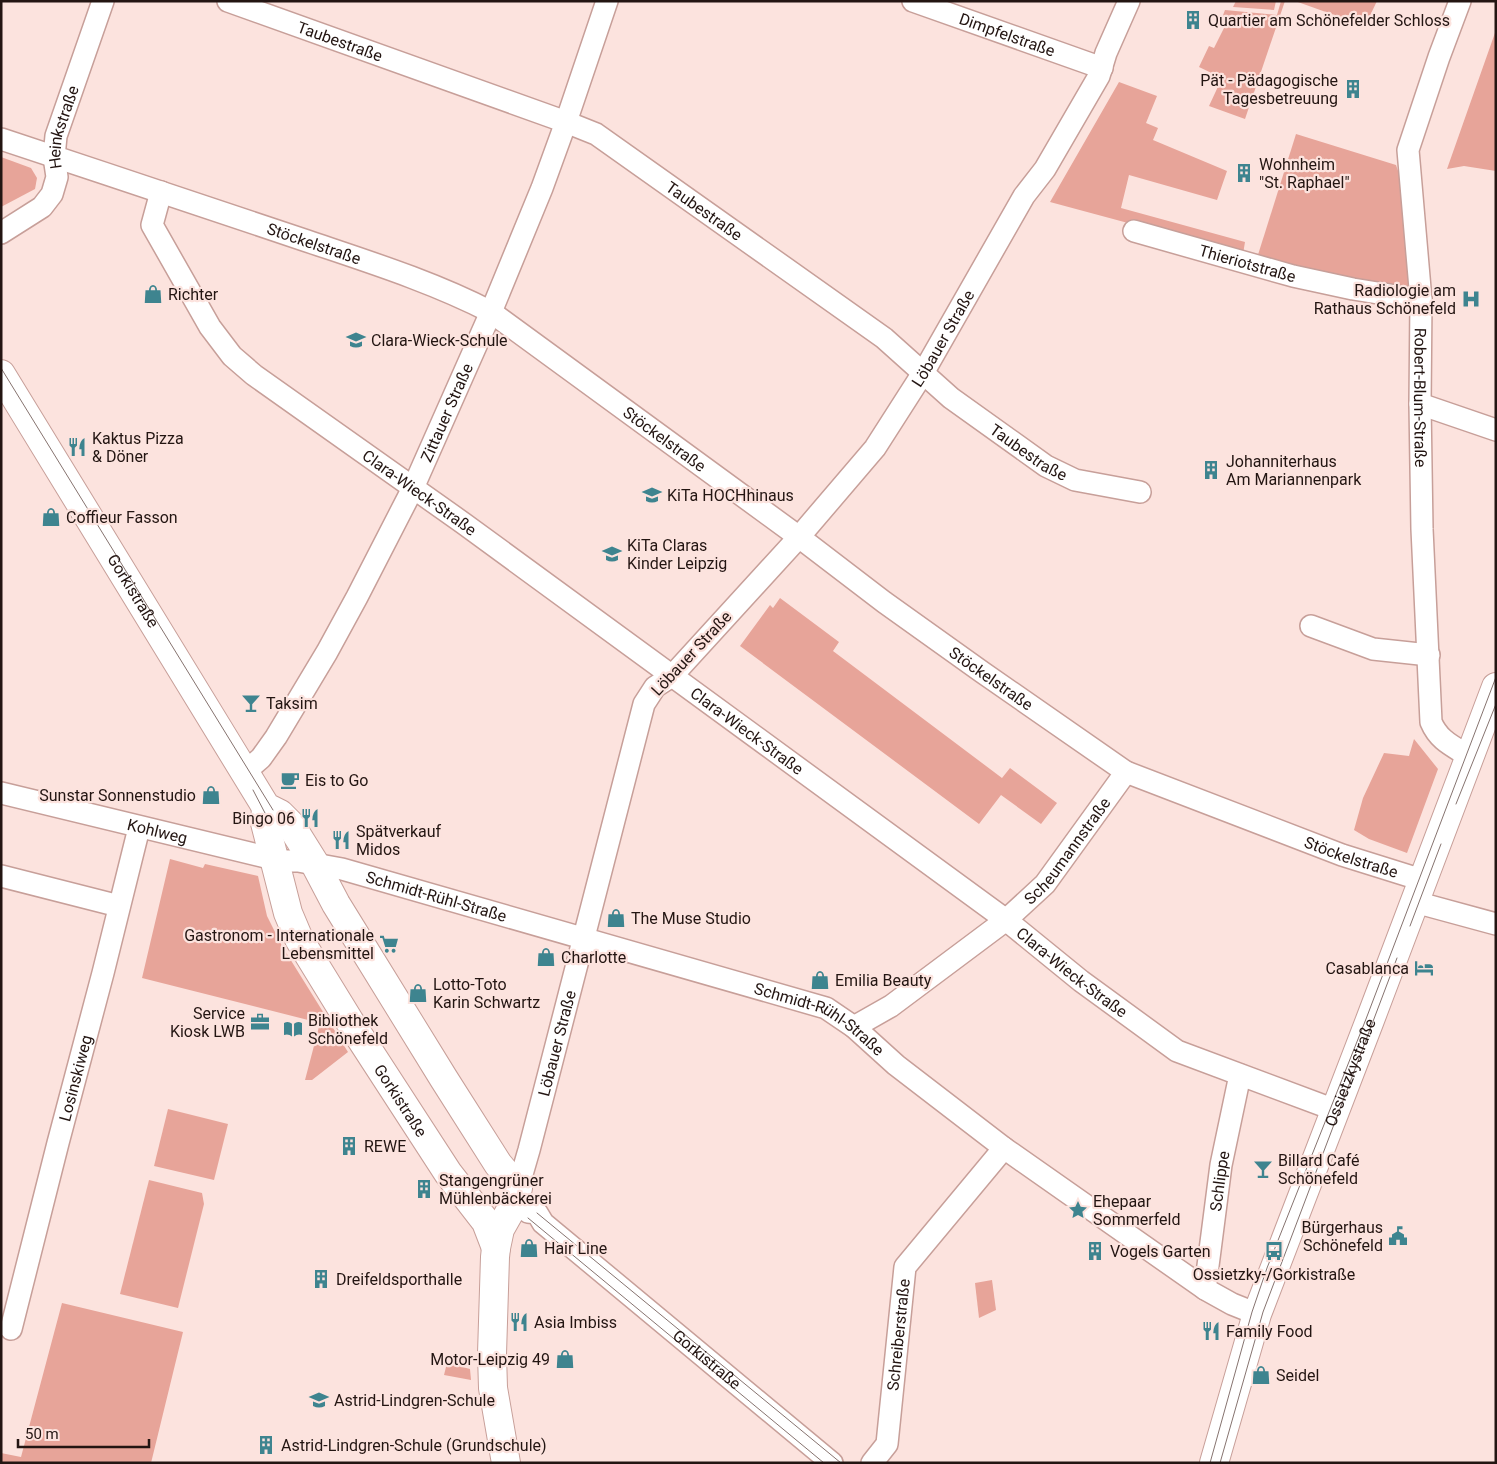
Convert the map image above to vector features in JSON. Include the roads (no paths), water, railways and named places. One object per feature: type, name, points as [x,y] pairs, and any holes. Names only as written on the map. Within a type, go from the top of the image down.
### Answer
[{"type":"main road","name":"Gorkistraße","points":[[1,374],[266,807],[265,823],[288,913],[299,939],[350,1022],[448,1173],[486,1222],[496,1248]]},
{"type":"main road","name":"Ossietzkystraße","points":[[1214,1463],[1257,1314],[1496,687]]},
{"type":"main road","name":"Gorkistraße","points":[[266,807],[280,814],[290,824],[315,864],[340,912],[516,1194]]},
{"type":"main road","name":"Löbauer Straße","points":[[506,1463],[496,1407],[493,1376],[496,1248],[500,1229],[516,1194]]},
{"type":"street","name":"Heinkstraße","points":[[1,232],[42,207],[52,194],[57,177],[54,157],[56,136],[104,1]]},
{"type":"street","name":"Taubestraße","points":[[228,1],[596,134],[884,338],[951,398],[1046,466],[1075,480],[1140,492]]},
{"type":"street","name":"Zittauer Straße","points":[[246,772],[261,758],[276,737],[327,652],[413,488],[491,312],[542,188],[607,1]]},
{"type":"street","name":"Dimpfelstraße","points":[[913,1],[1102,68]]},
{"type":"street","name":"Löbauer Straße","points":[[516,1194],[552,1065],[644,704],[655,687],[672,676],[799,537],[875,448],[923,373],[1024,196],[1045,169],[1064,138],[1102,68],[1106,53],[1130,1]]},
{"type":"street","name":"Robert-Blum-Straße","points":[[1460,1],[1408,150],[1421,300],[1422,529],[1431,722],[1434,731],[1442,740],[1470,757]]},
{"type":"street","name":"Stöckelstraße","points":[[1,139],[406,276],[474,303],[491,312],[952,651],[1126,772],[1342,855],[1418,891],[1496,924]]},
{"type":"street","name":"Clara-Wieck-Straße","points":[[160,192],[152,225],[210,327],[232,356],[254,375],[413,488],[1006,920],[1081,981],[1166,1044],[1189,1057],[1335,1110]]},
{"type":"street","name":"Thieriotstraße","points":[[1134,231],[1294,276],[1353,289],[1421,300]]},
{"type":"street","points":[[1420,404],[1496,430]]},
{"type":"street","points":[[1311,626],[1373,649],[1429,655]]},
{"type":"street","name":"Scheumannstraße","points":[[854,1027],[891,1006],[1006,920],[1045,884],[1126,772]]},
{"type":"street","name":"Kohlweg","points":[[1,793],[139,828],[274,859],[315,864]]},
{"type":"street","name":"Losinskiweg","points":[[11,1329],[139,828]]},
{"type":"street","name":"Schmidt-Rühl-Straße","points":[[315,864],[350,872],[816,1004],[836,1013],[896,1065],[1004,1148],[1206,1289],[1232,1304],[1257,1314]]},
{"type":"street","points":[[1,876],[119,906]]},
{"type":"street","name":"Schlippe","points":[[1206,1289],[1221,1165],[1240,1075]]},
{"type":"street","name":"Schreiberstraße","points":[[872,1463],[887,1444],[905,1267],[1004,1148]]},
{"type":"street","name":"Gorkistraße","points":[[516,1194],[528,1212],[537,1213],[543,1223],[832,1463]]},
{"type":"tram line","points":[[1,368],[273,810]]},
{"type":"tram line","points":[[1210,1463],[1252,1312],[1267,1268],[1366,1019],[1496,677]]},
{"type":"tram line","points":[[1456,804],[1496,704]]},
{"type":"tram line","points":[[253,790],[265,813]]},
{"type":"tram line","points":[[1410,926],[1441,844]]},
{"type":"tram line","points":[[1220,1463],[1263,1312],[1397,958]]},
{"type":"tram line","points":[[537,1213],[841,1463]]},
{"type":"tram line","points":[[528,1218],[824,1463]]},
{"type":"place","name":"Quartier am Schönefelder Schloss","points":[[1193,20]]},
{"type":"place","name":"Pät - Pädagogische Tagesbetreuung","points":[[1353,89]]},
{"type":"place","name":"Wohnheim \"St. Raphael\"","points":[[1244,173]]},
{"type":"place","name":"Richter","points":[[153,294]]},
{"type":"place","name":"Radiologie am Rathaus Schönefeld","points":[[1471,299]]},
{"type":"place","name":"Clara-Wieck-Schule","points":[[356,340]]},
{"type":"place","name":"Kaktus Pizza & Döner","points":[[77,447]]},
{"type":"place","name":"Johanniterhaus Am Mariannenpark","points":[[1211,470]]},
{"type":"place","name":"KiTa HOCHhinaus","points":[[652,495]]},
{"type":"place","name":"Coffieur Fasson","points":[[51,517]]},
{"type":"place","name":"KiTa Claras Kinder Leipzig","points":[[612,554]]},
{"type":"place","name":"Taksim","points":[[251,703]]},
{"type":"place","name":"Eis to Go","points":[[290,780]]},
{"type":"place","name":"Sunstar Sonnenstudio","points":[[211,795]]},
{"type":"place","name":"Bingo 06","points":[[310,818]]},
{"type":"place","name":"Spätverkauf Midos","points":[[341,840]]},
{"type":"place","name":"The Muse Studio","points":[[616,918]]},
{"type":"place","name":"Gastronom - Internationale Lebensmittel","points":[[389,944]]},
{"type":"place","name":"Charlotte","points":[[546,957]]},
{"type":"place","name":"Casablanca","points":[[1424,968]]},
{"type":"place","name":"Emilia Beauty","points":[[820,980]]},
{"type":"place","name":"Lotto-Toto Karin Schwartz","points":[[418,993]]},
{"type":"place","name":"Service Kiosk LWB","points":[[260,1022]]},
{"type":"place","name":"Bibliothek Schönefeld","points":[[293,1029]]},
{"type":"place","name":"REWE","points":[[349,1146]]},
{"type":"place","name":"Billard Café Schönefeld","points":[[1263,1169]]},
{"type":"place","name":"Stangengrüner Mühlenbäckerei","points":[[424,1189]]},
{"type":"place","name":"Ehepaar Sommerfeld","points":[[1078,1210]]},
{"type":"place","name":"Bürgerhaus Schönefeld","points":[[1398,1236]]},
{"type":"place","name":"Hair Line","points":[[529,1248]]},
{"type":"place","name":"Vogels Garten","points":[[1095,1251]]},
{"type":"place","name":"Ossietzky-/Gorkistraße","points":[[1274,1251]]},
{"type":"place","name":"Dreifeldsporthalle","points":[[321,1279]]},
{"type":"place","name":"Asia Imbiss","points":[[519,1322]]},
{"type":"place","name":"Family Food","points":[[1211,1331]]},
{"type":"place","name":"Motor-Leipzig 49","points":[[565,1359]]},
{"type":"place","name":"Seidel","points":[[1261,1375]]},
{"type":"place","name":"Astrid-Lindgren-Schule","points":[[319,1400]]},
{"type":"place","name":"Astrid-Lindgren-Schule (Grundschule)","points":[[266,1445]]}]
